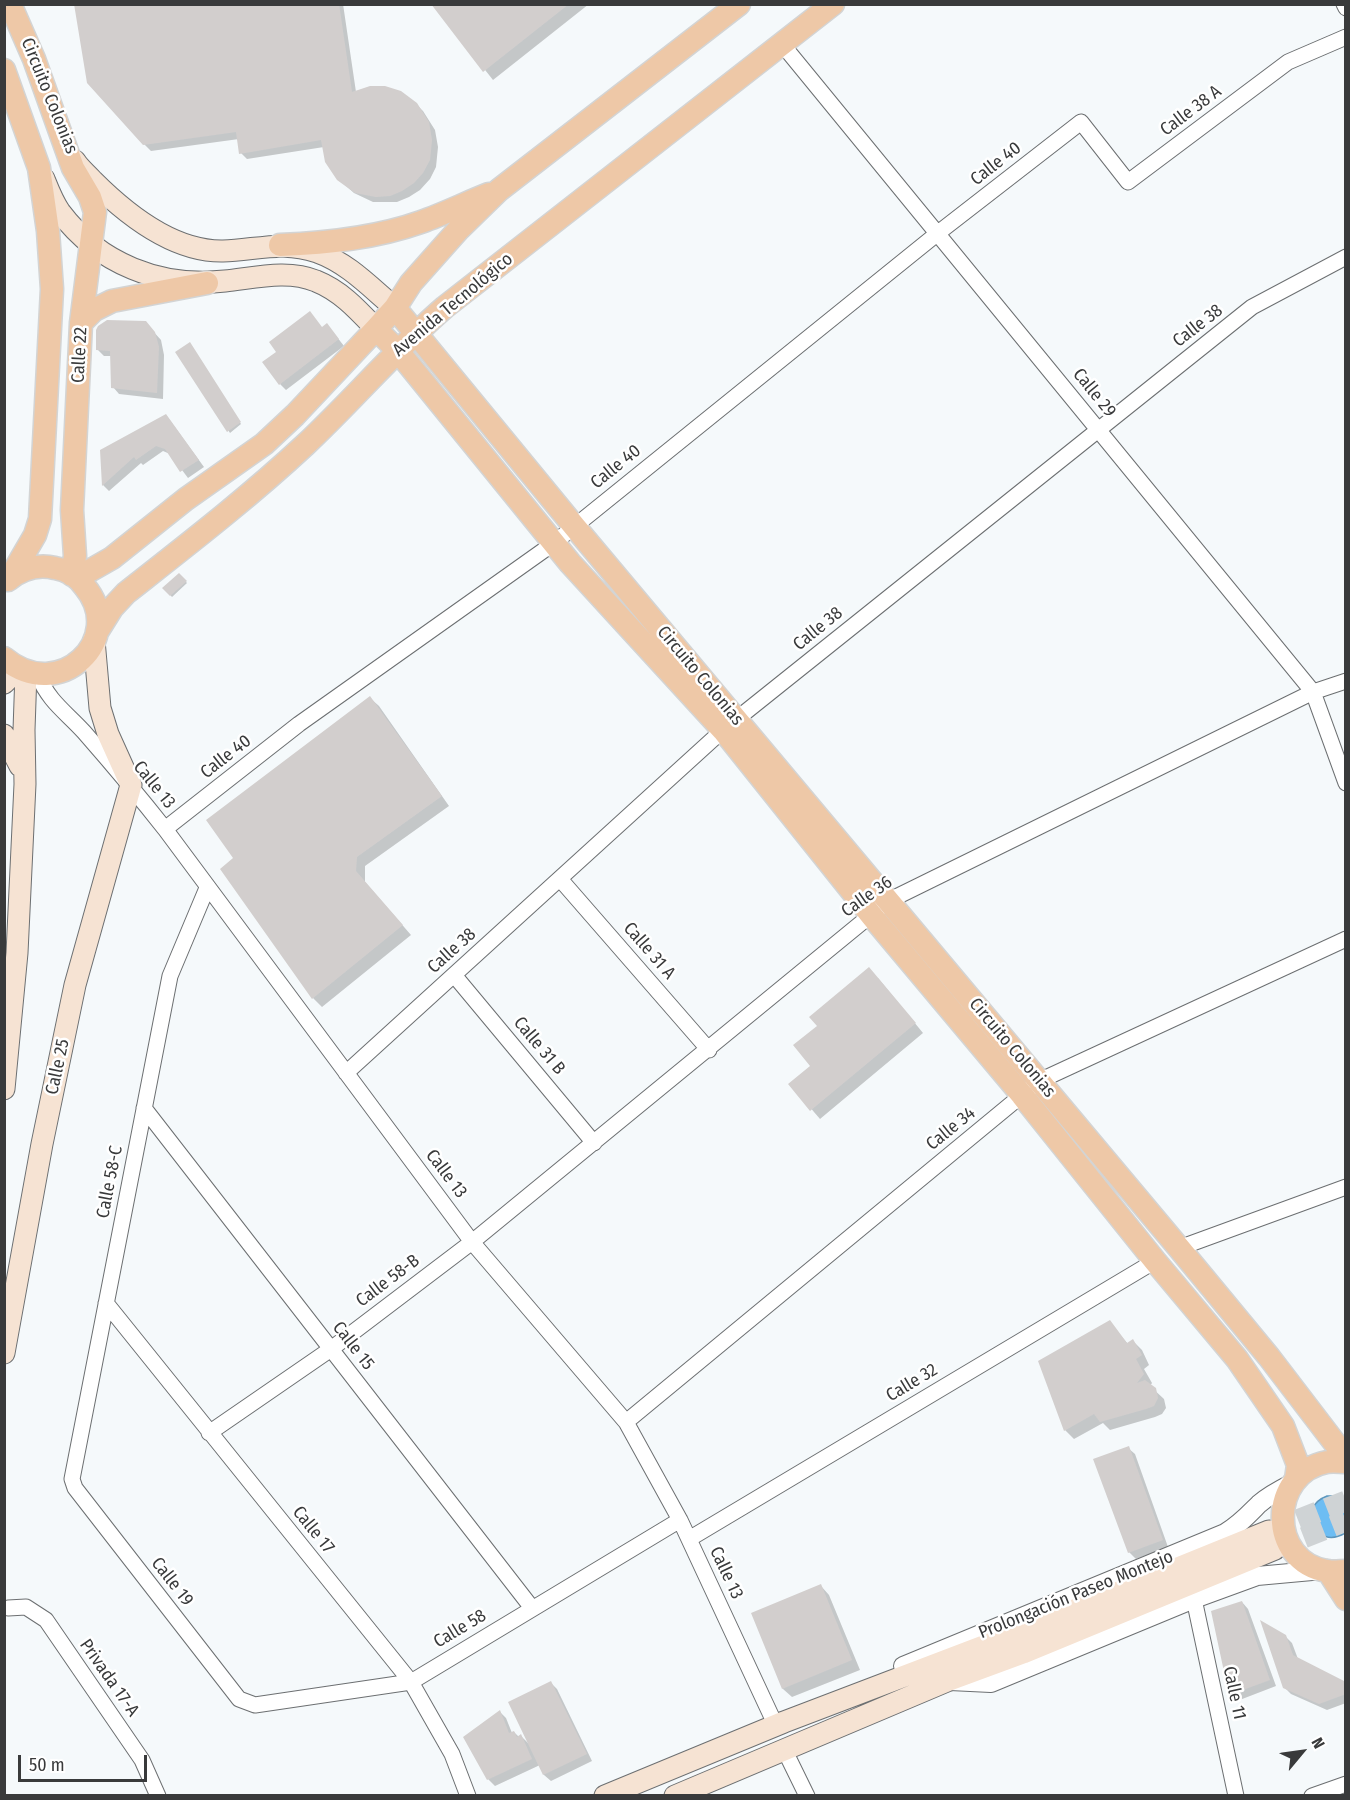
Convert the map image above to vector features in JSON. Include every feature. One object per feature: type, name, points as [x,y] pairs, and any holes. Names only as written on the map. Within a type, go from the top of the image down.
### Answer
[{"type":"main road","name":"Circuito Colonias","points":[[10,4],[34,59],[64,142],[78,165],[115,201],[168,237],[196,248],[221,251],[280,245],[316,252],[344,264],[394,308],[416,332],[574,526],[730,725],[880,908],[1030,1088],[1179,1248],[1276,1366],[1337,1446],[1345,1462]]},
{"type":"main road","name":"Avenida Tecnológico","points":[[74,576],[112,558],[186,499],[264,444],[295,415],[376,329],[411,283],[459,229],[499,190],[739,4]]},
{"type":"main road","name":"Avenida Tecnológico","points":[[17,671],[55,674],[72,667],[85,655],[112,608],[126,593],[261,486],[308,442],[416,332],[833,4]]},
{"type":"main road","name":"Circuito Colonias","points":[[4,70],[39,168],[58,210],[92,246],[121,265],[154,277],[207,283],[290,274],[315,280],[343,296],[397,350],[554,543],[730,725]]},
{"type":"main road","name":"Calle 22","points":[[64,142],[95,212],[81,323],[72,510],[74,576]]},
{"type":"main road","name":"Calle 22","points":[[7,580],[35,535],[40,519],[52,289],[48,231],[39,168]]},
{"type":"main road","points":[[280,245],[330,243],[387,232],[420,223],[499,190]]},
{"type":"main road","points":[[81,323],[94,310],[112,301],[207,283]]},
{"type":"main road","points":[[7,580],[22,571],[36,567],[59,568],[74,576],[84,585],[94,602],[98,622],[95,636],[100,708],[108,734],[131,785]]},
{"type":"main road","points":[[4,1089],[11,958],[25,784],[24,730],[17,671]]},
{"type":"main road","points":[[4,735],[19,761],[25,784]]},
{"type":"main road","name":"Calle 25","points":[[4,1353],[42,1144],[75,985],[131,785]]},
{"type":"main road","name":"Circuito Colonias","points":[[1030,1088],[1155,1261],[1237,1359],[1283,1426],[1298,1465],[1295,1481]]},
{"type":"main road","points":[[1345,1462],[1327,1462],[1310,1468],[1295,1481],[1285,1497],[1282,1512],[1283,1527],[1288,1542],[1297,1555],[1309,1564],[1332,1571],[1346,1599]]},
{"type":"main road","name":"Prolongación Paseo Montejo","points":[[605,1796],[851,1696],[1272,1540],[1023,1653],[947,1681],[675,1796]]},
{"type":"street","name":"Calle 38 A","points":[[1081,122],[1128,182],[1288,62],[1346,37]]},
{"type":"street","name":"Calle 29","points":[[782,44],[1313,692],[1346,783]]},
{"type":"street","name":"Calle 40","points":[[165,829],[299,724],[554,543],[938,233],[1081,122]]},
{"type":"street","name":"Calle 38","points":[[346,1073],[730,725],[1252,308],[1346,257]]},
{"type":"street","name":"Calle 13","points":[[17,671],[45,691],[131,785],[472,1242],[626,1422],[680,1520],[776,1726]]},
{"type":"street","name":"Calle 36","points":[[472,1242],[880,908],[1313,692],[1346,681]]},
{"type":"street","name":"Calle 31 A","points":[[560,879],[709,1050]]},
{"type":"street","name":"Calle 58-C","points":[[75,1488],[72,1479],[170,976],[207,888]]},
{"type":"street","name":"Calle 34","points":[[626,1422],[1030,1088],[1346,939]]},
{"type":"street","name":"Calle 31 B","points":[[454,975],[594,1143]]},
{"type":"street","name":"Calle 15","points":[[144,1108],[531,1608]]},
{"type":"street","points":[[1179,1248],[1346,1187]]},
{"type":"street","name":"Calle 58-B","points":[[209,1433],[331,1349],[472,1242]]},
{"type":"street","name":"Calle 32","points":[[689,1539],[1155,1261]]},
{"type":"street","name":"Calle 17","points":[[106,1303],[411,1682],[452,1754],[468,1796]]},
{"type":"street","name":"Prolongación Paseo Montejo","points":[[851,1696],[898,1668],[1225,1533],[1239,1525],[1259,1504],[1295,1481]]},
{"type":"street","name":"Calle 19","points":[[75,1488],[239,1699]]},
{"type":"street","name":"Calle 58","points":[[239,1699],[255,1705],[411,1682],[680,1520]]},
{"type":"street","name":"Prolongación Paseo Montejo","points":[[947,1681],[991,1683],[1194,1599],[1257,1576],[1332,1571]]},
{"type":"street","name":"Calle 11","points":[[1194,1599],[1236,1796]]},
{"type":"street","name":"Privada 17-A","points":[[8,1608],[26,1607],[46,1620],[142,1760],[158,1796]]},
{"type":"street","points":[[784,1749],[807,1796]]},
{"type":"street","points":[[1312,1796],[1346,1784]]},
{"type":"water","points":[[1327,1496],[1336,1496],[1345,1501],[1345,1533],[1335,1537],[1325,1536],[1318,1532],[1311,1518],[1312,1509],[1317,1502]]},
{"type":"building","points":[[74,4],[339,4],[352,92],[370,86],[385,86],[401,91],[417,103],[429,122],[432,140],[430,160],[414,183],[390,196],[376,197],[355,193],[337,180],[325,162],[321,140],[239,154],[236,132],[143,145],[87,83]]},
{"type":"building","points":[[431,4],[569,4],[483,72]]},
{"type":"building","points":[[310,311],[322,327],[327,323],[339,339],[279,385],[262,362],[276,352],[269,342]]},
{"type":"building","points":[[107,320],[146,321],[155,332],[159,347],[157,393],[111,388],[110,351],[96,350],[96,330]]},
{"type":"building","points":[[190,342],[241,422],[227,432],[175,352]]},
{"type":"building","points":[[166,414],[199,460],[180,472],[165,449],[156,446],[136,460],[134,457],[102,486],[100,450]]},
{"type":"building","points":[[179,573],[187,581],[170,596],[162,588]]},
{"type":"building","points":[[370,696],[442,796],[357,857],[356,871],[403,925],[312,999],[220,869],[233,858],[206,820]]},
{"type":"building","points":[[869,967],[916,1023],[810,1111],[788,1084],[810,1066],[793,1045],[817,1026],[809,1017]]},
{"type":"building","points":[[1110,1320],[1127,1343],[1133,1339],[1142,1355],[1136,1359],[1144,1374],[1137,1383],[1145,1380],[1156,1388],[1158,1398],[1154,1406],[1146,1409],[1100,1422],[1094,1414],[1064,1431],[1038,1361]]},
{"type":"building","points":[[1129,1446],[1163,1540],[1128,1553],[1093,1459]]},
{"type":"building","points":[[821,1584],[852,1660],[782,1689],[751,1613]]},
{"type":"building","points":[[1242,1601],[1270,1680],[1229,1695],[1211,1611]]},
{"type":"building","points":[[1260,1620],[1286,1635],[1293,1655],[1346,1682],[1346,1694],[1319,1704],[1283,1688]]},
{"type":"building","points":[[551,1681],[587,1754],[543,1775],[508,1702]]},
{"type":"building","points":[[500,1710],[509,1733],[514,1731],[517,1737],[521,1734],[532,1759],[487,1780],[463,1737]]},
{"type":"tunnel","points":[[1269,1531],[1346,1501]]},
{"type":"tunnel","points":[[1275,1549],[1346,1521]]}]
